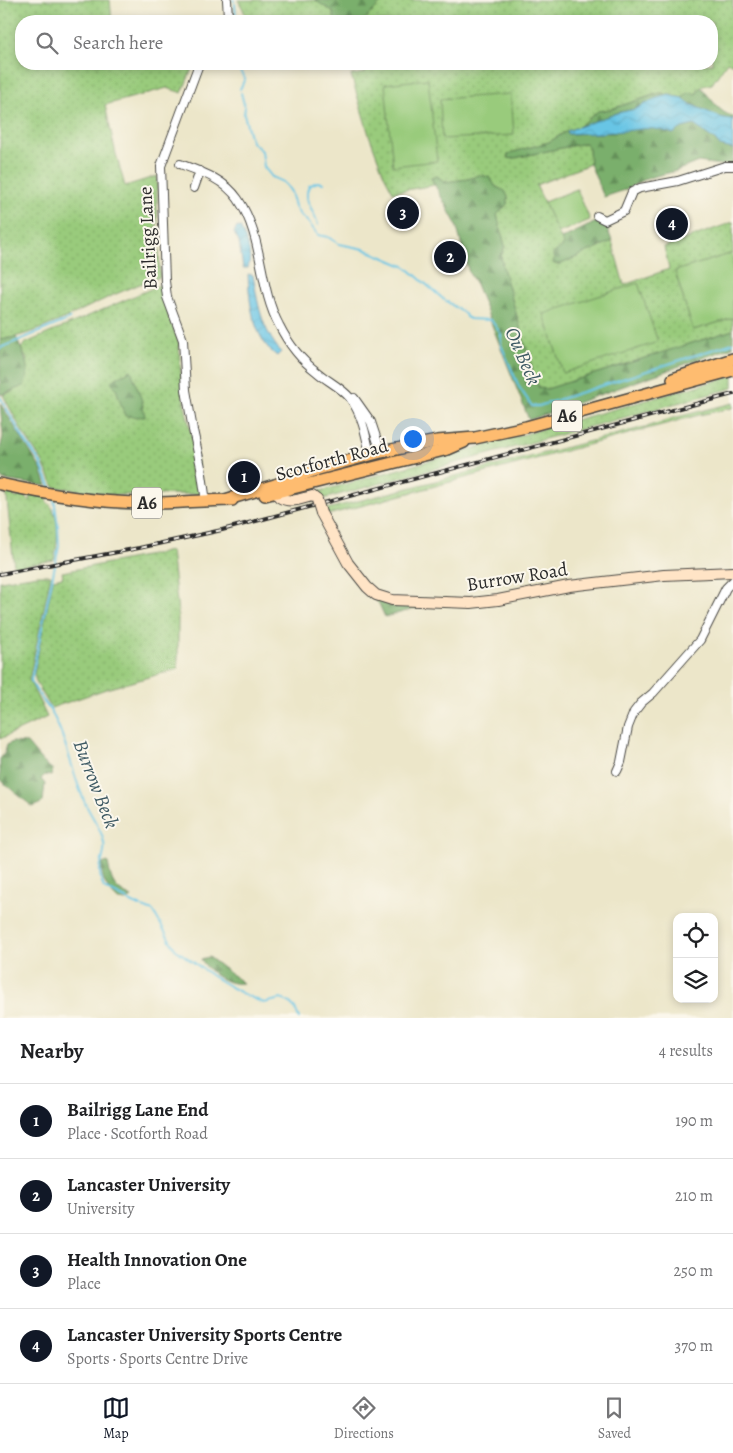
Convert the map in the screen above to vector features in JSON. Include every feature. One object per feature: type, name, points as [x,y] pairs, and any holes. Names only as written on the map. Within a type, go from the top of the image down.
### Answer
[{"type":"main road","points":[[654,385],[678,372],[733,354]]},
{"type":"main road","name":"Scotforth Road","points":[[608,404],[654,385],[733,359]]},
{"type":"main road","name":"Scotforth Road","points":[[0,484],[28,490],[125,502],[244,500],[276,488],[437,441],[475,438],[537,425],[733,370]]},
{"type":"main road","name":"Scotforth Road","points":[[378,458],[448,449],[475,438]]},
{"type":"street","points":[[227,0],[228,15]]},
{"type":"street","name":"Bailrigg Lane","points":[[197,70],[161,166],[161,174],[165,281],[168,297],[183,340],[188,400],[206,502]]},
{"type":"street","points":[[180,164],[215,178],[234,194],[242,206],[256,239],[270,302],[284,334],[301,358],[350,398],[378,458]]},
{"type":"street","points":[[597,216],[605,220],[624,212],[632,192],[640,188],[678,181],[725,166],[733,166]]},
{"type":"street","points":[[194,188],[200,171]]},
{"type":"street","name":"Burrow Road","points":[[276,488],[279,497],[287,500],[294,501],[312,496],[317,500],[321,513],[348,563],[367,588],[376,595],[392,600],[471,603],[498,600],[569,586],[698,572],[733,572]]},
{"type":"street","points":[[722,573],[726,588]]},
{"type":"street","points":[[617,771],[621,762],[628,727],[634,712],[700,640],[726,588],[733,581]]},
{"type":"green space","points":[[0,0],[110,0],[111,15],[15,15],[15,70],[192,70],[182,93],[167,88],[105,105],[125,186],[157,176],[157,226],[155,231],[158,232],[160,277],[128,289],[32,332],[0,340]]},
{"type":"green space","points":[[238,0],[315,0],[333,12],[334,15],[245,15]]},
{"type":"green space","points":[[315,0],[384,0],[369,15],[334,15],[333,12]]},
{"type":"green space","points":[[375,0],[733,0],[733,65],[727,62],[712,84],[702,87],[696,94],[689,93],[682,98],[660,93],[611,109],[598,111],[580,126],[567,131],[549,142],[510,153],[507,156],[510,159],[585,143],[589,148],[590,164],[536,185],[564,245],[554,264],[561,264],[612,241],[624,285],[669,269],[664,247],[733,222],[733,253],[675,271],[693,330],[733,318],[733,330],[547,389],[539,388],[501,256],[505,246],[497,215],[507,204],[508,197],[504,191],[496,187],[489,177],[479,175],[468,179],[445,182],[437,176],[431,178],[435,185],[393,192],[384,175],[369,135],[351,75],[365,73],[365,70],[718,70],[718,15],[366,15]]},
{"type":"green space","points":[[428,79],[437,161],[393,166],[385,84]]},
{"type":"green space","points":[[701,87],[720,109],[733,116],[733,119],[721,118],[682,98],[689,92],[696,94]]},
{"type":"green space","points":[[660,93],[669,95],[657,98],[635,109],[580,126],[598,111],[611,109]]},
{"type":"green space","points":[[511,94],[514,135],[442,139],[440,99]]},
{"type":"green space","points":[[694,125],[715,140],[720,146],[733,149],[733,164],[721,165],[698,162],[676,171],[648,178],[622,191],[604,197],[590,164],[589,148],[585,143],[510,159],[507,156],[510,153],[549,142],[567,131],[569,134],[607,133],[649,128],[673,133]]},
{"type":"green space","points":[[479,175],[489,177],[496,187],[505,191],[508,197],[507,204],[497,215],[505,246],[501,256],[539,388],[547,389],[733,330],[733,347],[529,420],[476,284],[469,273],[456,224],[431,178],[437,176],[445,182],[468,179]]},
{"type":"green space","points":[[577,189],[590,220],[558,233],[544,202]]},
{"type":"green space","points":[[596,222],[605,222],[612,241],[561,264],[554,264],[553,254],[564,245],[561,239]]},
{"type":"green space","points":[[733,253],[733,318],[693,330],[675,271]]},
{"type":"green space","points":[[638,283],[658,342],[563,373],[544,314]]},
{"type":"green space","points":[[162,284],[170,319],[179,343],[182,392],[198,465],[194,470],[190,471],[191,475],[197,474],[201,477],[202,491],[200,494],[113,495],[54,487],[42,461],[23,433],[3,395],[13,391],[27,360],[21,348],[26,343]]},
{"type":"green space","points":[[16,337],[26,361],[26,379],[24,386],[0,395],[0,340]]},
{"type":"green space","points":[[131,370],[142,401],[145,417],[125,416],[116,389],[111,381]]},
{"type":"green space","points":[[733,376],[733,388],[323,499],[317,492]]},
{"type":"green space","points":[[0,403],[41,469],[47,486],[3,480],[0,476],[0,450],[3,436]]},
{"type":"green space","points":[[733,403],[733,408],[699,415],[324,516],[323,510]]},
{"type":"green space","points":[[6,490],[14,492],[14,497],[18,498],[18,493],[24,494],[31,501],[29,494],[48,497],[46,501],[54,512],[57,528],[57,545],[54,560],[14,567]]},
{"type":"green space","points":[[171,551],[178,611],[178,669],[106,689],[51,708],[36,682],[34,674],[53,579],[63,577],[62,572]]},
{"type":"green space","points":[[38,575],[51,575],[29,680],[47,717],[0,739],[0,581]]},
{"type":"green space","points":[[372,597],[425,606],[385,617],[379,604]]},
{"type":"green space","points":[[12,742],[27,743],[43,762],[53,770],[51,776],[45,775],[41,779],[45,784],[43,802],[33,807],[0,780],[0,759],[7,745]]},
{"type":"green space","points":[[108,862],[114,884],[121,891],[132,897],[126,901],[118,900],[106,884],[102,875],[102,864]]},
{"type":"green space","points":[[209,957],[243,983],[225,980],[213,973],[201,959]]},
{"type":"water","points":[[669,95],[682,98],[690,104],[720,117],[733,119],[733,149],[720,146],[715,140],[694,125],[682,128],[673,134],[657,129],[642,129],[568,134],[567,131],[617,113],[635,109],[657,98]]},
{"type":"water","points":[[240,227],[250,257],[248,268],[243,268],[239,242],[234,233],[236,228]]},
{"type":"water","points":[[248,274],[253,275],[265,325],[281,352],[277,356],[262,340],[254,319],[251,308]]},
{"type":"waterway","name":"Ou Beck","points":[[235,4],[236,15]]},
{"type":"waterway","name":"Ou Beck","points":[[239,70],[245,79],[240,89]]},
{"type":"waterway","name":"Ou Beck","points":[[241,93],[249,133],[252,142],[262,151],[264,167],[272,177],[287,186],[300,215],[318,235],[328,237],[339,244],[364,249],[406,267],[442,298],[465,314],[466,317],[470,319],[491,320],[501,334],[501,345],[519,387],[532,406],[539,406],[733,343]]},
{"type":"waterway","points":[[318,225],[308,201],[307,191],[309,186],[317,182],[323,183]]},
{"type":"waterway","points":[[0,348],[70,319]]},
{"type":"waterway","name":"Burrow Beck","points":[[0,397],[24,439],[40,462],[52,491]]},
{"type":"waterway","name":"Burrow Beck","points":[[54,498],[59,546],[31,680],[59,729],[83,798],[103,837],[104,850],[100,871],[104,888],[153,911],[175,949],[214,977],[243,994],[264,1003],[281,999],[289,1002],[295,1008],[299,1018]]},
{"type":"railway","points":[[0,574],[139,548],[222,530],[733,394]]},
{"type":"place","name":"Health Innovation One","points":[[403,213]]},
{"type":"place","name":"Lancaster University Sports Centre","points":[[672,224]]},
{"type":"place","name":"Lancaster University","points":[[450,257]]},
{"type":"place","name":"Bailrigg Lane End","points":[[244,477]]}]
